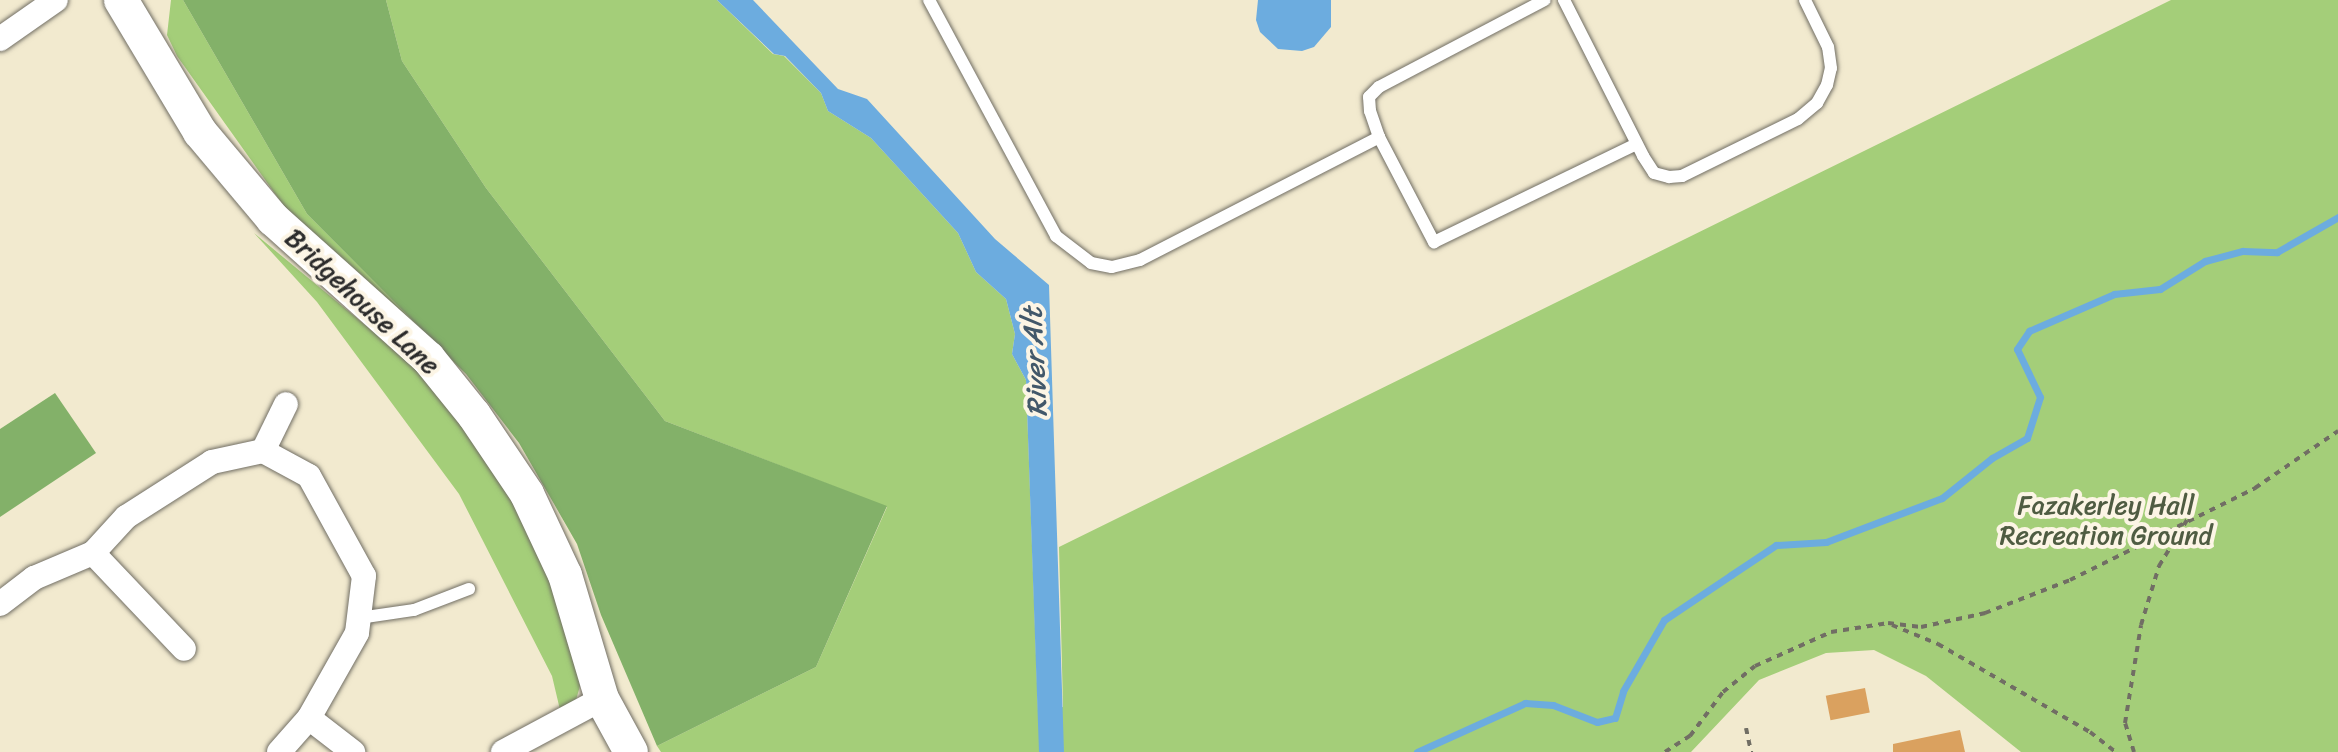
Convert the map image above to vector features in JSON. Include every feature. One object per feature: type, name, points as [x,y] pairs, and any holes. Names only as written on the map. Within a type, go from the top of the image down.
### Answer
[{"type":"street","points":[[0,39],[56,0]]},
{"type":"street","name":"Bridgehouse Lane","points":[[121,0],[200,132],[273,219],[428,358],[474,415],[527,494],[565,575],[602,699],[631,752]]},
{"type":"street","points":[[263,451],[286,404]]},
{"type":"street","points":[[0,604],[34,578],[93,553],[126,517],[212,462],[263,451],[309,476],[341,529],[364,576],[357,633],[309,718],[279,752]]},
{"type":"street","points":[[93,553],[184,649]]},
{"type":"street","points":[[503,752],[602,699]]},
{"type":"street","points":[[309,718],[353,752]]},
{"type":"lane","points":[[929,0],[1056,236],[1091,263],[1112,267],[1140,260],[1379,137]]},
{"type":"lane","points":[[1545,0],[1379,87],[1369,97],[1370,111],[1379,137],[1434,242],[1637,144]]},
{"type":"lane","points":[[1564,0],[1654,173],[1682,176],[1798,119],[1817,103],[1827,85],[1831,68],[1828,47],[1805,0]]},
{"type":"lane","points":[[359,618],[414,610],[469,589]]},
{"type":"path","points":[[1665,752],[1690,736],[1723,692],[1755,666],[1831,632],[1888,623],[1921,627],[1985,613],[2070,580],[2255,488],[2338,431]]},
{"type":"path","points":[[2134,752],[2125,723],[2141,625],[2159,566],[2188,519]]},
{"type":"path","points":[[1888,623],[1951,651],[2090,732],[2116,752]]},
{"type":"path","points":[[1746,728],[1751,752]]},
{"type":"green space","points":[[171,0],[183,0],[307,214],[466,374],[283,205],[177,56],[167,35]]},
{"type":"green space","points":[[183,0],[386,0],[402,61],[486,188],[665,421],[887,506],[816,667],[657,746],[601,615],[577,544],[519,443],[466,374],[307,214]]},
{"type":"green space","name":"Fazakerley Hall Recreation Ground","points":[[386,0],[717,0],[773,54],[784,56],[821,93],[828,111],[871,138],[958,233],[976,272],[1006,299],[1015,334],[1012,354],[1026,380],[1038,711],[1063,707],[1059,547],[2171,0],[2338,0],[2338,752],[2021,752],[1926,676],[1874,650],[1826,653],[1759,680],[1691,752],[661,752],[657,746],[816,667],[887,507],[665,421],[486,188],[402,61]]},
{"type":"green space","points":[[254,233],[440,387],[488,461],[539,549],[577,657],[580,686],[576,700],[561,714],[552,676],[459,494],[317,302]]},
{"type":"green space","points":[[55,393],[96,453],[0,517],[0,429]]},
{"type":"water","name":"River Alt","points":[[717,0],[753,0],[838,89],[867,99],[995,239],[1049,285],[1064,752],[1039,752],[1026,380],[1012,354],[1015,334],[1006,299],[976,272],[958,233],[871,138],[828,111],[821,93],[785,56],[774,54]]},
{"type":"water","points":[[1258,0],[1331,0],[1331,27],[1314,47],[1302,51],[1278,49],[1260,32],[1256,20]]},
{"type":"building","points":[[1865,688],[1870,713],[1831,720],[1826,696]]},
{"type":"building","points":[[1960,730],[1965,752],[1893,752],[1893,744]]},
{"type":"waterway","points":[[1417,752],[1525,703],[1553,705],[1597,722],[1615,718],[1623,691],[1664,620],[1776,545],[1826,542],[1942,498],[1992,458],[2027,438],[2040,397],[2017,349],[2029,331],[2114,294],[2160,289],[2205,261],[2243,251],[2277,252],[2338,217]]}]
